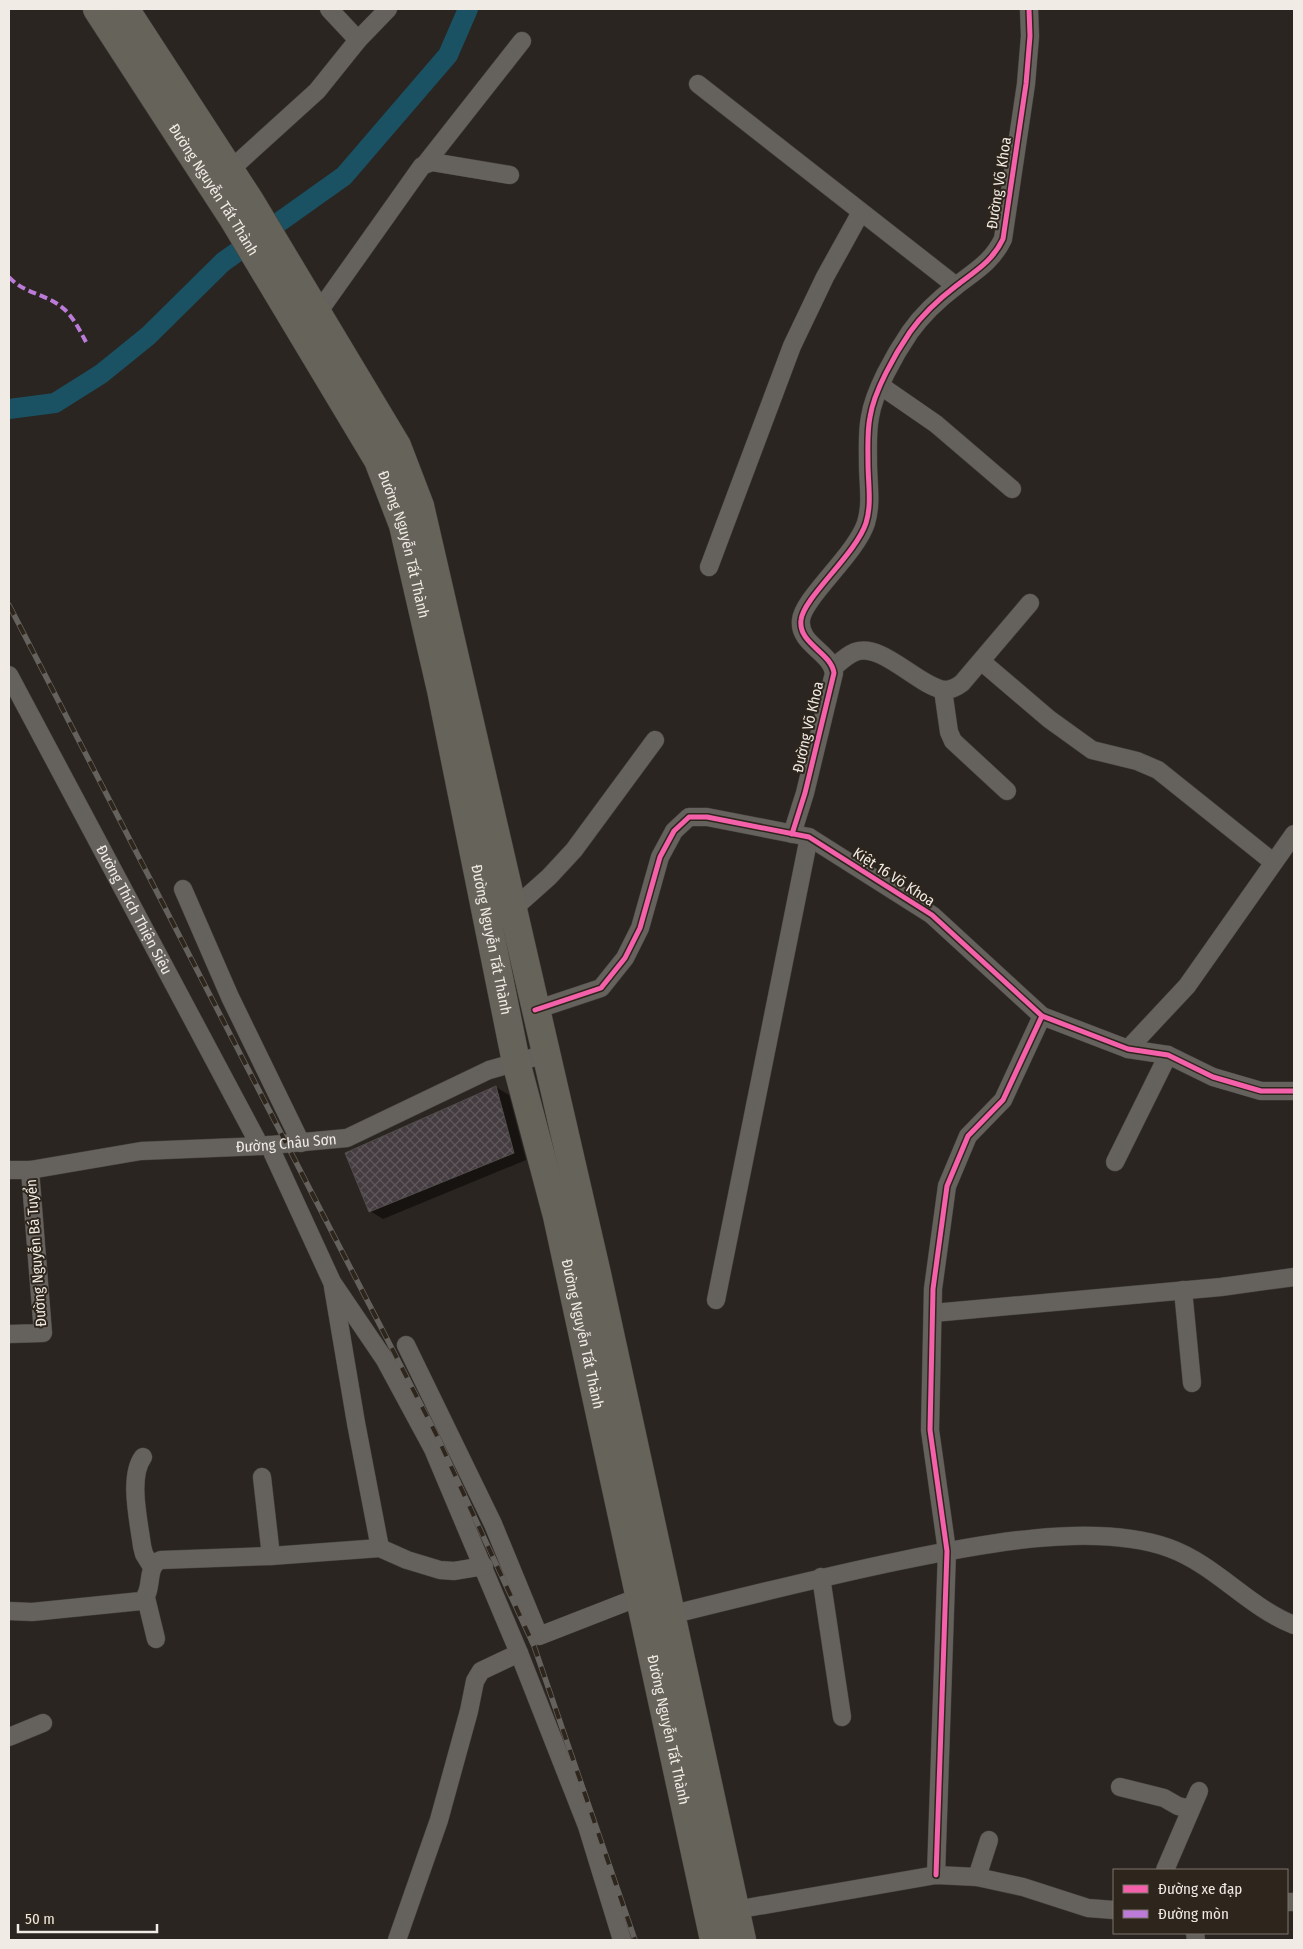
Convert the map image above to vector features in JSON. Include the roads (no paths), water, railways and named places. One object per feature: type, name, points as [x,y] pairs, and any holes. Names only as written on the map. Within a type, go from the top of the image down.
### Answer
[{"type":"main road","name":"Đường Nguyễn Tất Thành","points":[[97,9],[242,210],[307,312],[397,446],[420,506],[597,1274],[742,1940]]},
{"type":"main road","name":"Đường Nguyễn Tất Thành","points":[[126,9],[230,170],[242,210]]},
{"type":"main road","name":"Đường Nguyễn Tất Thành","points":[[307,312],[378,460],[403,525],[441,690],[516,1062],[557,1216],[714,1940]]},
{"type":"street","points":[[329,9],[358,40]]},
{"type":"street","points":[[230,170],[317,92],[358,40],[388,9]]},
{"type":"street","name":"Đường Võ Khoa","points":[[716,1300],[800,836],[805,794],[832,683],[833,668],[807,640],[800,625],[801,618],[818,592],[853,549],[866,523],[869,497],[868,429],[871,410],[881,386],[909,333],[937,302],[990,260],[1003,239],[1026,84],[1030,36],[1029,9]]},
{"type":"street","points":[[307,312],[522,41]]},
{"type":"street","points":[[698,84],[956,286]]},
{"type":"street","points":[[426,163],[510,175]]},
{"type":"street","points":[[709,566],[792,346],[825,277],[861,212]]},
{"type":"street","points":[[881,386],[936,424],[1012,489]]},
{"type":"street","points":[[833,668],[849,655],[862,650],[886,658],[943,690],[955,688],[962,683],[1030,603]]},
{"type":"street","points":[[981,661],[1048,719],[1092,750],[1148,765],[1172,780],[1273,862]]},
{"type":"street","name":"Đường Thích Thiện Siêu","points":[[9,675],[264,1146],[332,1282]]},
{"type":"street","points":[[943,690],[949,732],[953,741],[1007,791]]},
{"type":"street","points":[[512,910],[549,877],[574,850],[655,740]]},
{"type":"street","points":[[535,1010],[601,988],[625,958],[640,928],[665,848],[674,831],[689,817],[707,817],[800,836]]},
{"type":"street","points":[[1128,1050],[1187,986],[1294,834]]},
{"type":"street","name":"Kiệt 16 Võ Khoa","points":[[800,836],[932,915],[1042,1016]]},
{"type":"street","points":[[183,889],[230,997],[301,1143]]},
{"type":"street","points":[[936,1876],[947,1551],[930,1430],[933,1289],[947,1186],[968,1136],[1003,1100],[1042,1016],[1128,1050],[1168,1055],[1212,1077],[1261,1091],[1294,1091]]},
{"type":"street","name":"Đường Châu Sơn","points":[[9,1170],[30,1170],[141,1150],[264,1146],[347,1138],[489,1070],[546,1054]]},
{"type":"street","points":[[1116,1162],[1168,1055]]},
{"type":"street","name":"Đường Nguyễn Bá Tuyển","points":[[9,1334],[43,1333],[30,1170]]},
{"type":"street","points":[[933,1313],[1183,1290],[1294,1277]]},
{"type":"street","points":[[332,1282],[380,1548]]},
{"type":"street","points":[[332,1282],[385,1360],[433,1449],[520,1653],[587,1826],[622,1940]]},
{"type":"street","points":[[1183,1290],[1192,1383]]},
{"type":"street","points":[[406,1344],[493,1524],[539,1636],[639,1597]]},
{"type":"street","points":[[143,1457],[137,1465],[136,1484],[142,1546],[144,1554],[152,1567]]},
{"type":"street","points":[[262,1477],[271,1556]]},
{"type":"street","points":[[670,1614],[821,1577],[947,1551],[1010,1541],[1114,1537],[1142,1541],[1168,1548],[1189,1557],[1261,1608],[1278,1619],[1294,1625]]},
{"type":"street","points":[[156,1639],[146,1598],[152,1567],[161,1560],[271,1556],[380,1548],[407,1560],[440,1570],[454,1571],[484,1566]]},
{"type":"street","points":[[821,1577],[842,1717]]},
{"type":"street","points":[[9,1610],[32,1612],[140,1601],[146,1598]]},
{"type":"street","points":[[397,1940],[439,1820],[470,1711],[475,1681],[481,1671],[520,1653]]},
{"type":"street","points":[[9,1738],[43,1724]]},
{"type":"street","points":[[1120,1787],[1164,1798],[1178,1806],[1190,1809]]},
{"type":"street","points":[[1165,1869],[1199,1791]]},
{"type":"street","points":[[978,1877],[989,1840]]},
{"type":"street","points":[[735,1910],[936,1876],[978,1877],[1023,1887],[1088,1908],[1113,1910]]},
{"type":"waterway","points":[[9,409],[55,403],[101,374],[148,336],[223,262],[344,176],[448,55],[468,9]]},
{"type":"railway","points":[[9,605],[436,1434],[534,1646],[635,1940]]}]
